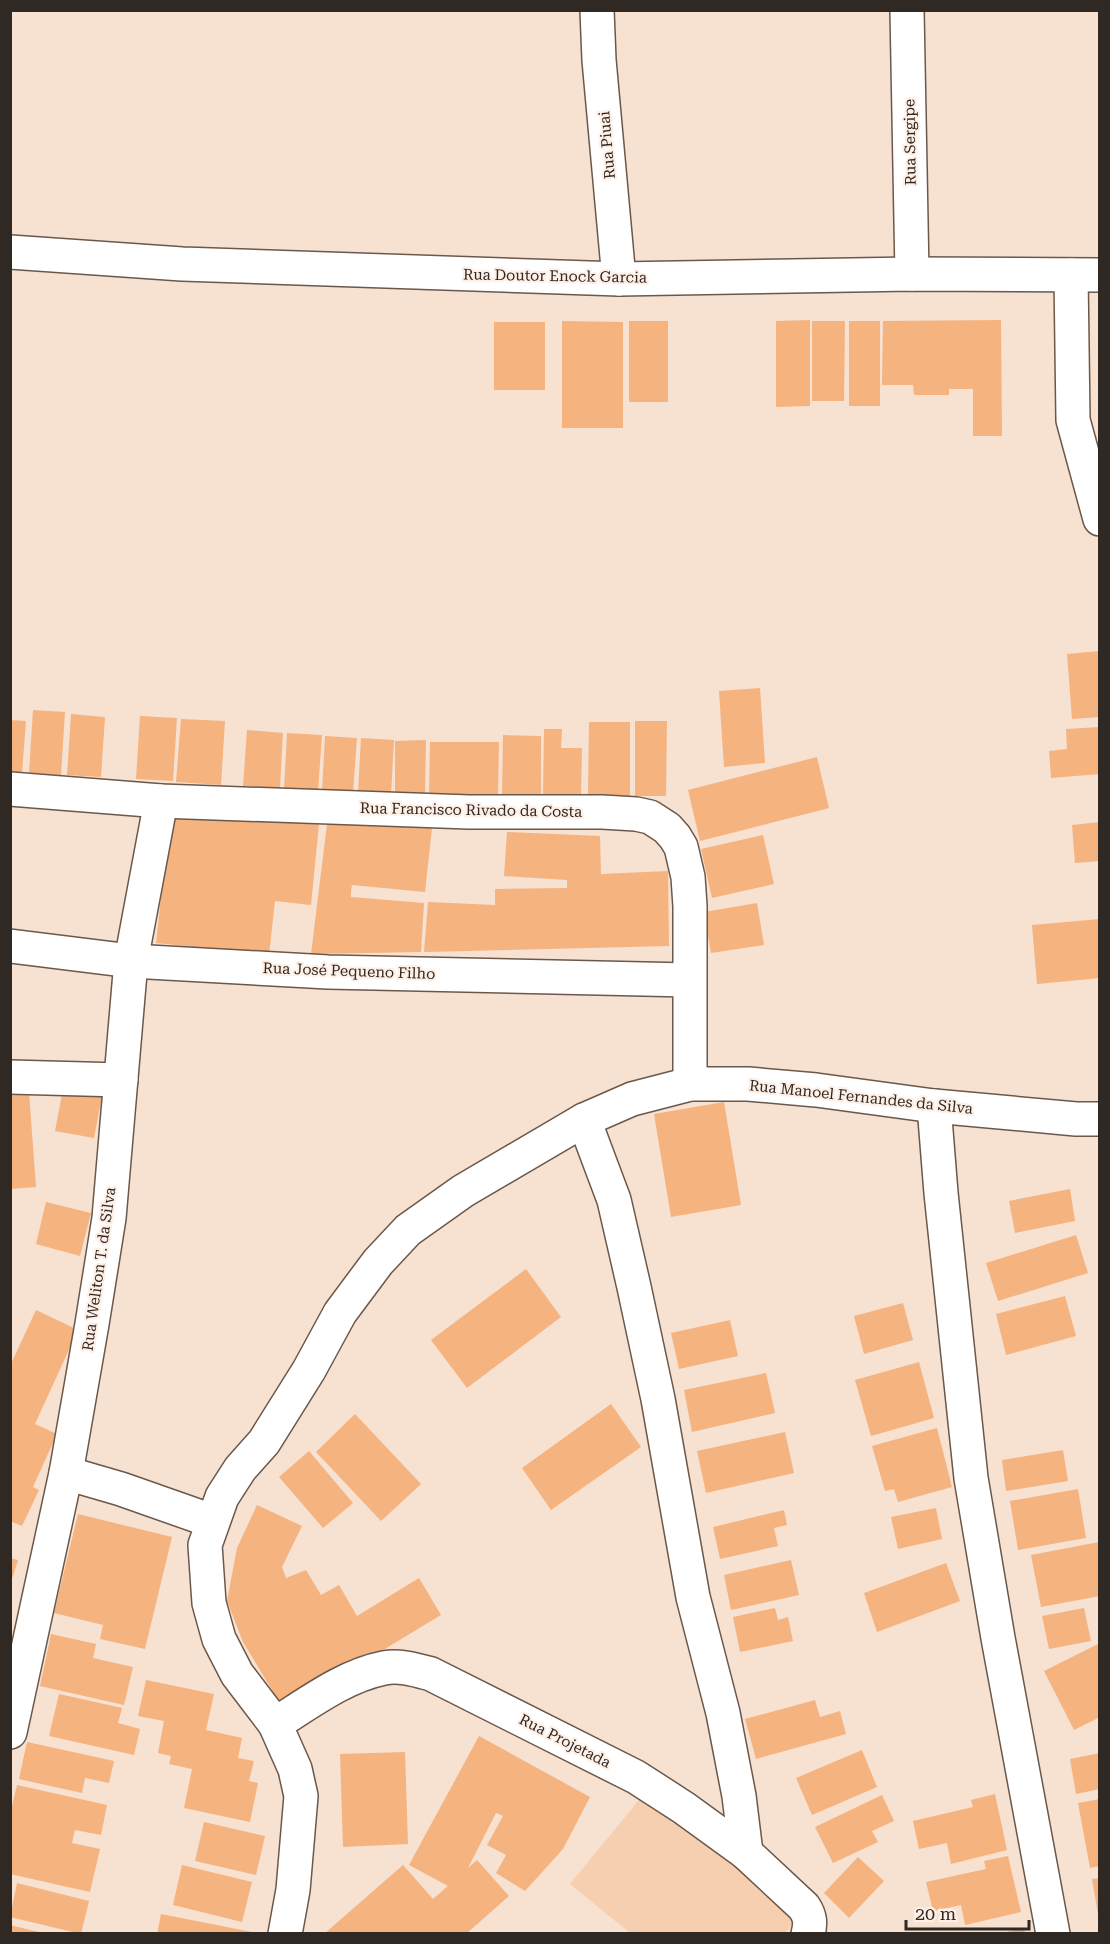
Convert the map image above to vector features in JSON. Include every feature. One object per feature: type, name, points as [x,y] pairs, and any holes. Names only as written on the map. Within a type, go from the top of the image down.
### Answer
[{"type":"street","name":"Rua Piuai","points":[[597,10],[599,60],[619,279]]},
{"type":"street","name":"Rua Sergipe","points":[[907,10],[912,274]]},
{"type":"street","name":"Rua Doutor Enock Garcia","points":[[10,252],[182,264],[619,279],[912,274],[1085,275]]},
{"type":"street","points":[[1085,275],[1073,420],[1100,519]]},
{"type":"street","name":"Rua Francisco Rivado da Costa","points":[[10,789],[161,801],[469,812],[602,812],[650,817],[667,828],[681,848],[688,877],[690,1084]]},
{"type":"street","name":"Rua Weliton T. da Silva","points":[[11,1732],[66,1473],[109,1218],[131,961],[161,801]]},
{"type":"street","name":"Rua José Pequeno Filho","points":[[10,946],[131,961],[328,972],[689,980]]},
{"type":"street","points":[[10,1077],[121,1080]]},
{"type":"street","name":"Rua Manoel Fernandes da Silva","points":[[285,1934],[294,1881],[300,1796],[295,1769],[276,1724],[237,1674],[219,1639],[209,1603],[205,1545],[222,1497],[240,1469],[264,1442],[309,1370],[340,1313],[378,1262],[408,1230],[463,1191],[584,1120],[632,1099],[690,1084],[748,1084],[816,1090],[934,1106],[1076,1119],[1100,1119]]},
{"type":"street","points":[[934,1106],[970,1478],[1053,1934]]},
{"type":"street","points":[[584,1120],[614,1200],[634,1287],[658,1399],[693,1597],[723,1713],[739,1796],[746,1853]]},
{"type":"street","points":[[66,1473],[121,1489],[212,1521]]},
{"type":"street","name":"Rua Projetada","points":[[276,1724],[328,1691],[362,1675],[386,1668],[400,1668],[431,1674],[636,1777],[684,1808],[746,1853],[804,1907],[809,1915],[808,1934]]},
{"type":"shaded area","points":[[648,1789],[800,1915],[785,1933],[630,1933],[570,1884]]},
{"type":"building","points":[[810,320],[810,406],[776,407],[776,321]]},
{"type":"building","points":[[1001,320],[1002,436],[973,436],[973,389],[949,389],[949,395],[914,395],[913,385],[882,385],[883,321]]},
{"type":"building","points":[[562,321],[623,322],[623,428],[562,428]]},
{"type":"building","points":[[629,321],[668,321],[668,402],[629,402]]},
{"type":"building","points":[[812,321],[845,321],[844,401],[812,401]]},
{"type":"building","points":[[849,321],[880,321],[880,406],[849,406]]},
{"type":"building","points":[[494,322],[545,322],[545,390],[494,390]]},
{"type":"building","points":[[1100,651],[1100,717],[1072,719],[1067,654]]},
{"type":"building","points":[[760,688],[765,763],[724,767],[719,691]]},
{"type":"building","points":[[33,710],[65,712],[61,775],[29,773]]},
{"type":"building","points":[[71,714],[105,717],[101,777],[67,775]]},
{"type":"building","points":[[140,716],[177,718],[173,781],[136,779]]},
{"type":"building","points":[[181,719],[225,721],[221,785],[176,782]]},
{"type":"building","points":[[10,720],[26,721],[22,773],[10,772]]},
{"type":"building","points":[[635,721],[667,721],[666,796],[635,796]]},
{"type":"building","points":[[589,722],[630,722],[630,796],[588,796]]},
{"type":"building","points":[[1100,727],[1100,774],[1051,778],[1049,751],[1067,749],[1066,729]]},
{"type":"building","points":[[544,729],[562,729],[561,748],[582,748],[581,796],[543,796]]},
{"type":"building","points":[[247,730],[283,733],[280,788],[243,786]]},
{"type":"building","points":[[287,733],[322,735],[318,791],[284,789]]},
{"type":"building","points":[[503,735],[541,736],[541,796],[502,796]]},
{"type":"building","points":[[325,736],[357,738],[353,793],[322,791]]},
{"type":"building","points":[[361,738],[394,740],[391,795],[358,793]]},
{"type":"building","points":[[426,740],[425,796],[395,795],[395,741]]},
{"type":"building","points":[[430,742],[499,742],[498,796],[429,796]]},
{"type":"building","points":[[817,757],[829,808],[700,841],[688,790]]},
{"type":"building","points":[[170,817],[319,824],[311,905],[275,901],[269,955],[156,943]]},
{"type":"building","points":[[1100,822],[1100,861],[1075,863],[1072,825]]},
{"type":"building","points":[[327,824],[432,828],[425,892],[352,885],[351,891],[351,897],[424,903],[421,952],[311,954]]},
{"type":"building","points":[[507,832],[600,836],[601,874],[668,871],[669,946],[424,952],[428,902],[495,905],[495,889],[567,888],[567,880],[504,876]]},
{"type":"building","points":[[763,835],[774,884],[712,898],[701,849]]},
{"type":"building","points":[[757,903],[764,945],[711,953],[704,912]]},
{"type":"building","points":[[1100,919],[1100,978],[1037,984],[1032,925]]},
{"type":"building","points":[[63,1089],[102,1096],[94,1138],[55,1131]]},
{"type":"building","points":[[29,1092],[36,1187],[10,1189],[10,1094]]},
{"type":"building","points":[[724,1102],[741,1205],[671,1217],[654,1114]]},
{"type":"building","points":[[1070,1189],[1075,1221],[1015,1233],[1009,1201]]},
{"type":"building","points":[[46,1202],[91,1213],[80,1256],[36,1244]]},
{"type":"building","points":[[1076,1235],[1088,1273],[998,1301],[986,1263]]},
{"type":"building","points":[[526,1269],[561,1317],[467,1388],[431,1340]]},
{"type":"building","points":[[1065,1296],[1076,1336],[1006,1355],[996,1314]]},
{"type":"building","points":[[903,1303],[913,1340],[864,1354],[854,1316]]},
{"type":"building","points":[[36,1310],[78,1330],[35,1424],[57,1434],[33,1487],[39,1490],[22,1526],[10,1521],[10,1366]]},
{"type":"building","points":[[730,1320],[738,1356],[679,1369],[671,1333]]},
{"type":"building","points":[[919,1362],[934,1418],[871,1436],[855,1380]]},
{"type":"building","points":[[766,1373],[775,1413],[692,1432],[684,1390]]},
{"type":"building","points":[[611,1404],[641,1447],[551,1510],[522,1468]]},
{"type":"building","points":[[355,1414],[421,1484],[381,1521],[316,1452]]},
{"type":"building","points":[[937,1428],[952,1487],[898,1502],[894,1489],[885,1491],[872,1446]]},
{"type":"building","points":[[785,1432],[794,1473],[706,1493],[697,1451]]},
{"type":"building","points":[[1063,1450],[1068,1481],[1006,1491],[1002,1460]]},
{"type":"building","points":[[309,1451],[353,1503],[323,1528],[279,1477]]},
{"type":"building","points":[[1078,1489],[1086,1538],[1018,1550],[1010,1501]]},
{"type":"building","points":[[257,1505],[302,1526],[282,1567],[286,1578],[306,1570],[321,1595],[339,1585],[357,1616],[419,1578],[441,1615],[284,1710],[243,1642],[227,1601],[237,1548]]},
{"type":"building","points":[[936,1508],[942,1539],[898,1549],[891,1517]]},
{"type":"building","points":[[784,1510],[787,1525],[774,1528],[778,1546],[720,1559],[713,1527]]},
{"type":"building","points":[[78,1514],[172,1537],[145,1649],[100,1639],[103,1625],[54,1613]]},
{"type":"building","points":[[1099,1542],[1100,1596],[1041,1607],[1031,1555]]},
{"type":"building","points":[[10,1558],[18,1560],[11,1582],[10,1581]]},
{"type":"building","points":[[791,1560],[799,1595],[731,1610],[724,1575]]},
{"type":"building","points":[[946,1563],[960,1601],[877,1632],[864,1593]]},
{"type":"building","points":[[775,1608],[778,1620],[788,1617],[793,1641],[740,1652],[733,1617]]},
{"type":"building","points":[[1084,1608],[1091,1641],[1049,1649],[1042,1616]]},
{"type":"building","points":[[51,1634],[96,1644],[93,1658],[133,1667],[124,1705],[40,1686]]},
{"type":"building","points":[[1100,1643],[1100,1717],[1074,1730],[1044,1671]]},
{"type":"building","points":[[146,1680],[214,1694],[206,1730],[242,1738],[238,1758],[254,1761],[249,1781],[258,1783],[250,1822],[184,1808],[192,1769],[169,1764],[171,1756],[158,1753],[164,1721],[138,1716]]},
{"type":"building","points":[[59,1694],[122,1708],[118,1723],[140,1729],[134,1755],[49,1736]]},
{"type":"building","points":[[815,1700],[820,1717],[840,1711],[846,1734],[756,1759],[745,1719]]},
{"type":"building","points":[[479,1736],[590,1797],[563,1849],[525,1891],[496,1873],[506,1855],[487,1845],[503,1816],[496,1813],[468,1868],[477,1860],[509,1896],[466,1934],[324,1934],[403,1865],[433,1899],[448,1886],[409,1865]]},
{"type":"building","points":[[27,1742],[114,1761],[109,1783],[85,1778],[82,1793],[19,1779]]},
{"type":"building","points":[[862,1750],[877,1787],[812,1815],[796,1778]]},
{"type":"building","points":[[405,1752],[408,1844],[343,1847],[340,1754]]},
{"type":"building","points":[[1100,1753],[1100,1789],[1076,1794],[1070,1759]]},
{"type":"building","points":[[17,1785],[107,1805],[101,1835],[75,1830],[72,1843],[100,1849],[90,1892],[10,1874],[10,1814]]},
{"type":"building","points":[[995,1794],[1007,1850],[951,1864],[947,1843],[919,1849],[913,1821],[973,1807],[971,1800]]},
{"type":"building","points":[[882,1795],[894,1821],[872,1831],[878,1842],[833,1863],[815,1827]]},
{"type":"building","points":[[1100,1799],[1100,1866],[1090,1868],[1078,1803]]},
{"type":"building","points":[[204,1822],[265,1836],[256,1875],[195,1861]]},
{"type":"building","points":[[1008,1856],[1021,1912],[965,1925],[961,1905],[933,1911],[926,1882],[986,1869],[984,1861]]},
{"type":"building","points":[[858,1857],[884,1881],[849,1918],[824,1893]]},
{"type":"building","points":[[182,1865],[252,1882],[242,1922],[173,1905]]},
{"type":"building","points":[[1100,1878],[1100,1914],[1098,1914],[1092,1879]]},
{"type":"building","points":[[17,1883],[89,1901],[81,1934],[10,1917]]},
{"type":"building","points":[[161,1914],[252,1932],[252,1934],[157,1934]]},
{"type":"building","points":[[10,1925],[43,1933],[43,1934],[10,1934]]},
{"type":"building","points":[[1024,1928],[1025,1934],[1002,1934],[1002,1933]]}]
